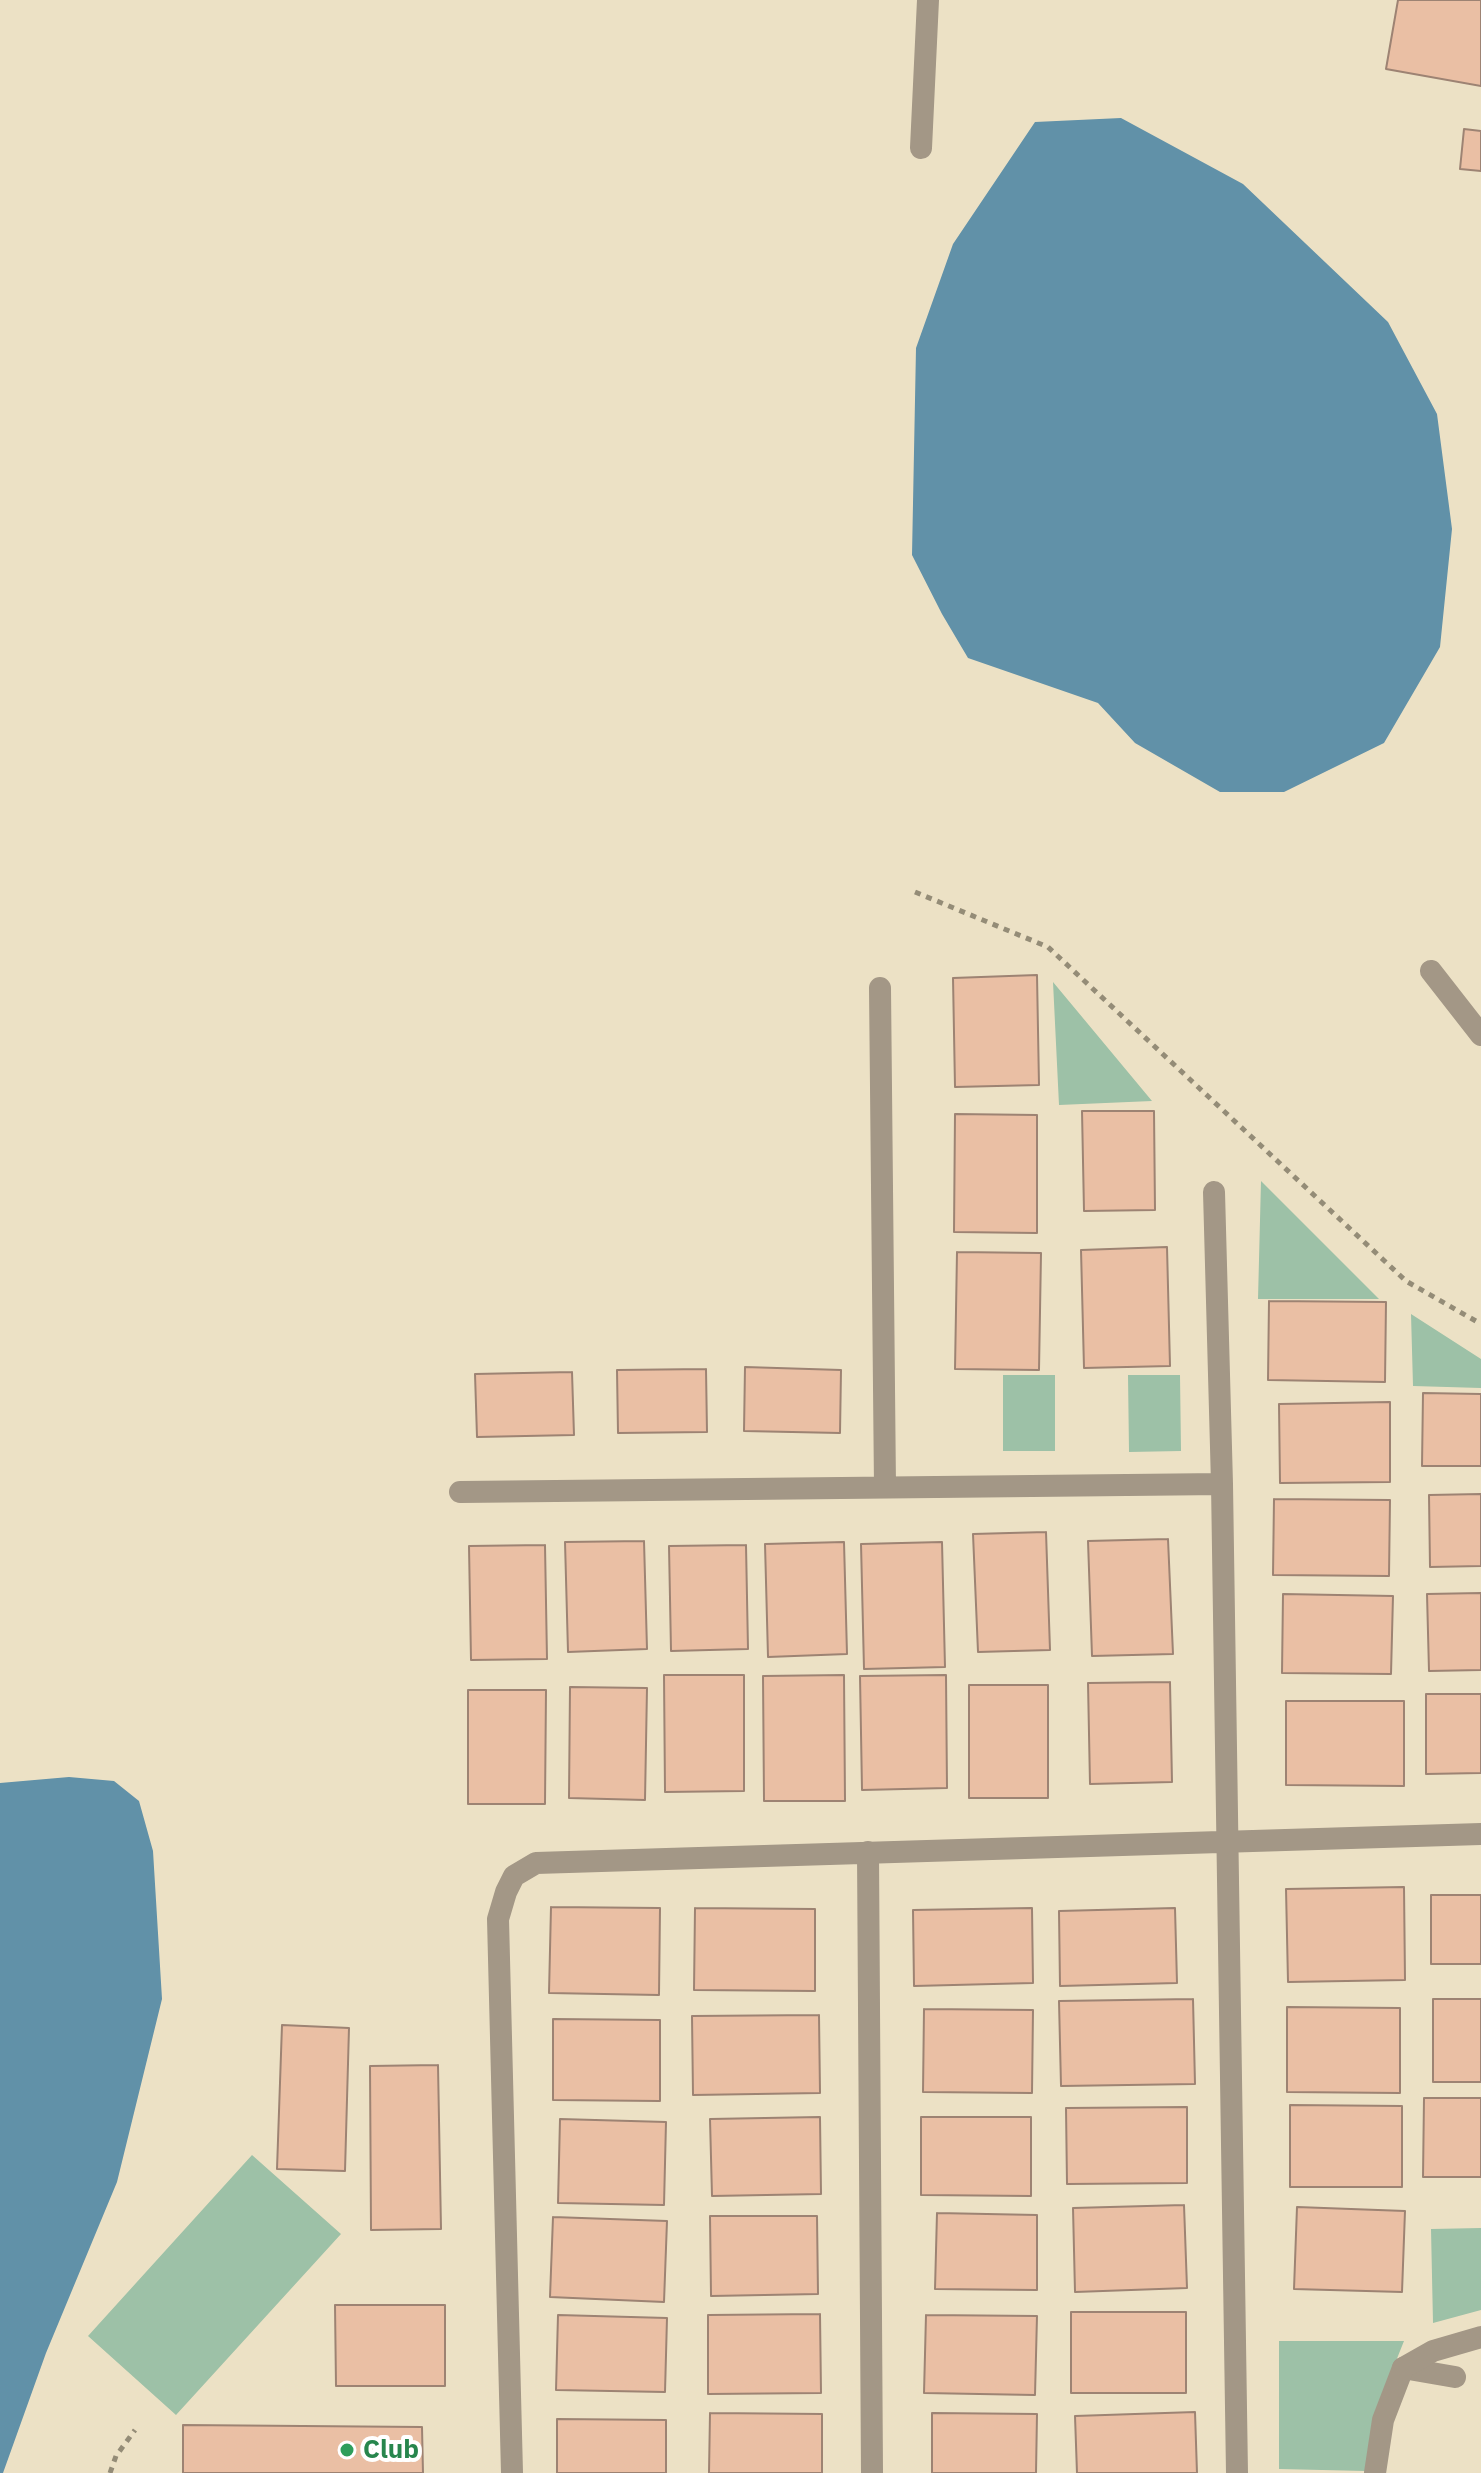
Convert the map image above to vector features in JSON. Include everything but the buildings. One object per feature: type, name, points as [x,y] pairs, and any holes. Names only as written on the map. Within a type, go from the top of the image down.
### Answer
[{"type":"street","points":[[921,148],[928,0]]},
{"type":"street","points":[[1431,971],[1481,1035]]},
{"type":"street","points":[[880,988],[885,1487]]},
{"type":"street","points":[[1214,1192],[1222,1484],[1237,2473]]},
{"type":"street","points":[[460,1492],[1222,1484]]},
{"type":"street","points":[[512,2473],[498,1919],[514,1876],[536,1863],[1481,1834]]},
{"type":"street","points":[[868,1852],[872,2473]]},
{"type":"street","points":[[1375,2473],[1383,2420],[1403,2368],[1433,2351],[1481,2337]]},
{"type":"street","points":[[1403,2368],[1455,2377]]},
{"type":"path","points":[[915,892],[1048,947],[1406,1281],[1481,1324]]},
{"type":"path","points":[[110,2473],[116,2456],[135,2430]]},
{"type":"green space","points":[[1053,982],[1152,1101],[1059,1105]]},
{"type":"green space","points":[[1261,1181],[1379,1299],[1258,1299]]},
{"type":"green space","points":[[1411,1314],[1481,1359],[1481,1388],[1413,1386]]},
{"type":"green space","points":[[1003,1375],[1055,1375],[1055,1451],[1003,1451]]},
{"type":"green space","points":[[1128,1375],[1180,1375],[1181,1451],[1129,1452]]},
{"type":"green space","points":[[252,2155],[341,2234],[176,2415],[88,2336]]},
{"type":"green space","points":[[1481,2228],[1481,2310],[1433,2323],[1431,2229]]},
{"type":"green space","points":[[1279,2341],[1404,2341],[1378,2406],[1365,2471],[1279,2469]]},
{"type":"water","points":[[1121,118],[1243,184],[1388,322],[1437,414],[1452,529],[1440,647],[1384,743],[1284,792],[1220,792],[1135,743],[1098,703],[968,658],[912,555],[916,348],[953,244],[1035,122]]},
{"type":"water","points":[[69,1777],[114,1781],[139,1801],[153,1851],[162,1999],[117,2182],[46,2353],[3,2473],[0,2473],[0,1783]]},
{"type":"place","name":"Club","points":[[347,2450]]}]
